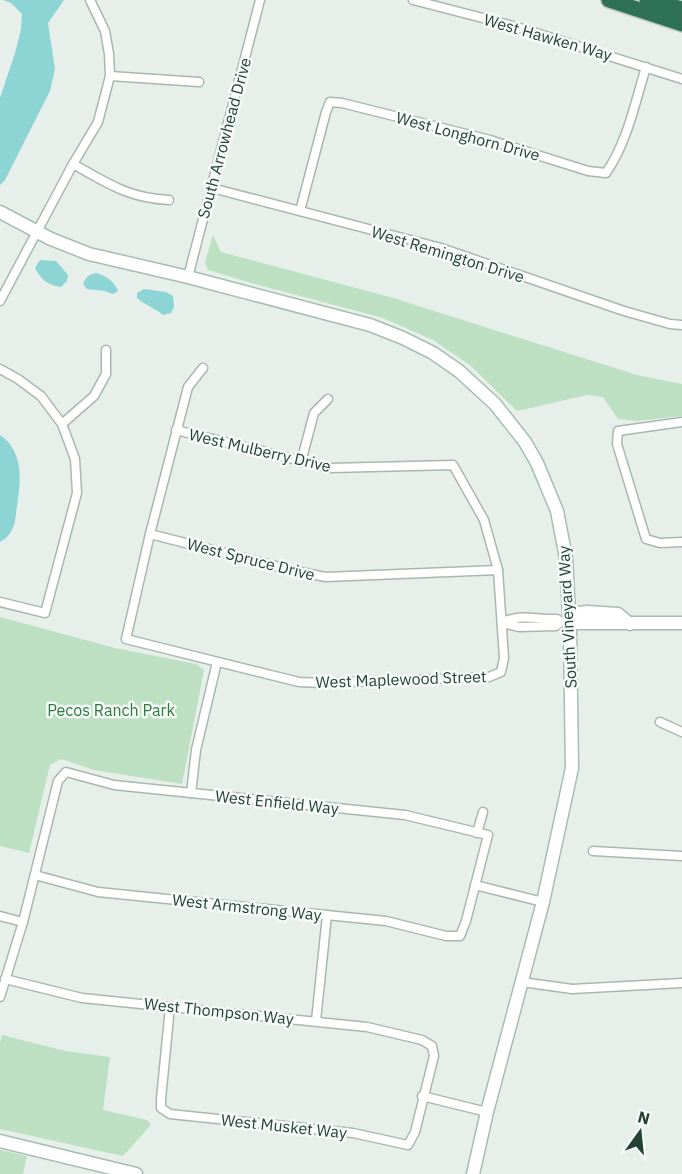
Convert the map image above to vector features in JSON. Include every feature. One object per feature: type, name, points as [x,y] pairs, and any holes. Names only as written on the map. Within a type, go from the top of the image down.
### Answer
[{"type":"highway","points":[[609,0],[682,24]]},
{"type":"highway","points":[[647,0],[682,9]]},
{"type":"street","points":[[0,301],[98,122],[110,76],[105,31],[90,0]]},
{"type":"street","name":"South Arrowhead Drive","points":[[188,277],[260,0]]},
{"type":"street","name":"West Hawken Way","points":[[413,0],[517,27],[682,79]]},
{"type":"street","name":"West Longhorn Drive","points":[[300,211],[330,102],[467,134],[588,171],[606,173],[627,130],[646,67]]},
{"type":"street","points":[[110,76],[199,82]]},
{"type":"street","points":[[73,164],[123,192],[149,199],[169,200]]},
{"type":"street","name":"West Remington Drive","points":[[212,188],[441,248],[624,311],[670,324],[682,325]]},
{"type":"street","name":"South Vineyard Way","points":[[0,212],[62,245],[89,254],[188,277],[370,325],[433,352],[459,371],[495,404],[525,442],[537,463],[557,511],[566,558],[572,768],[543,902],[487,1112],[473,1174]]},
{"type":"street","points":[[62,424],[94,396],[106,374],[106,350]]},
{"type":"street","points":[[150,534],[188,387],[203,368]]},
{"type":"street","points":[[0,369],[41,396],[62,424],[75,459],[77,493],[45,613],[0,602]]},
{"type":"street","points":[[301,462],[314,413],[328,399]]},
{"type":"street","points":[[682,422],[618,431],[617,444],[646,539],[660,543],[682,542]]},
{"type":"street","name":"West Mulberry Drive","points":[[176,430],[330,468],[453,465],[484,520],[498,570]]},
{"type":"street","name":"West Spruce Drive","points":[[150,534],[295,572],[326,577],[498,570]]},
{"type":"street","name":"West Maplewood Street","points":[[150,534],[126,639],[217,662],[299,682],[489,676],[501,672],[504,658],[502,622]]},
{"type":"street","points":[[498,570],[502,622],[519,627],[556,626],[587,612],[618,614],[630,624],[682,623]]},
{"type":"street","points":[[191,793],[196,750],[217,662]]},
{"type":"street","points":[[660,722],[682,732]]},
{"type":"street","name":"West Enfield Way","points":[[35,875],[58,781],[66,772],[114,785],[405,815],[488,836],[475,885]]},
{"type":"street","points":[[477,833],[483,812]]},
{"type":"street","points":[[593,851],[682,856]]},
{"type":"street","points":[[0,997],[35,875]]},
{"type":"street","name":"West Armstrong Way","points":[[35,875],[98,892],[386,921],[446,936],[460,936],[475,885]]},
{"type":"street","points":[[475,885],[543,902]]},
{"type":"street","points":[[316,1021],[327,915]]},
{"type":"street","points":[[0,916],[23,922]]},
{"type":"street","name":"West Thompson Way","points":[[4,979],[82,998],[367,1027],[422,1040],[432,1046],[434,1056],[422,1096]]},
{"type":"street","points":[[522,982],[572,989],[682,983]]},
{"type":"street","name":"West Musket Way","points":[[170,1007],[161,1108],[170,1114],[353,1133],[408,1145],[415,1132],[422,1096]]},
{"type":"street","points":[[422,1096],[487,1112]]},
{"type":"street","points":[[0,1142],[136,1174]]},
{"type":"green space","points":[[213,235],[221,252],[390,297],[637,375],[682,384],[682,416],[637,421],[618,419],[603,397],[587,395],[517,411],[471,366],[433,340],[383,318],[208,270],[205,263]]},
{"type":"green space","name":"Pecos Ranch Park","points":[[0,617],[115,648],[196,664],[204,670],[182,784],[94,770],[61,759],[50,765],[29,853],[0,846]]},
{"type":"green space","points":[[2,1035],[66,1051],[110,1057],[103,1110],[147,1120],[151,1125],[123,1156],[0,1129],[0,1043]]},
{"type":"green space","points":[[0,1150],[27,1156],[23,1174],[0,1174]]},
{"type":"water","points":[[3,0],[64,0],[48,23],[55,69],[50,91],[5,180],[0,185],[0,98],[15,53],[22,14],[11,3]]},
{"type":"water","points":[[40,260],[56,261],[68,275],[67,281],[61,287],[48,283],[39,275],[35,268]]},
{"type":"water","points":[[97,273],[110,280],[118,291],[113,294],[87,289],[83,284],[85,279]]},
{"type":"water","points":[[144,289],[166,292],[173,296],[174,307],[171,313],[163,315],[137,298],[137,293]]},
{"type":"water","points":[[0,435],[8,442],[17,458],[20,477],[13,527],[9,535],[0,542]]}]
